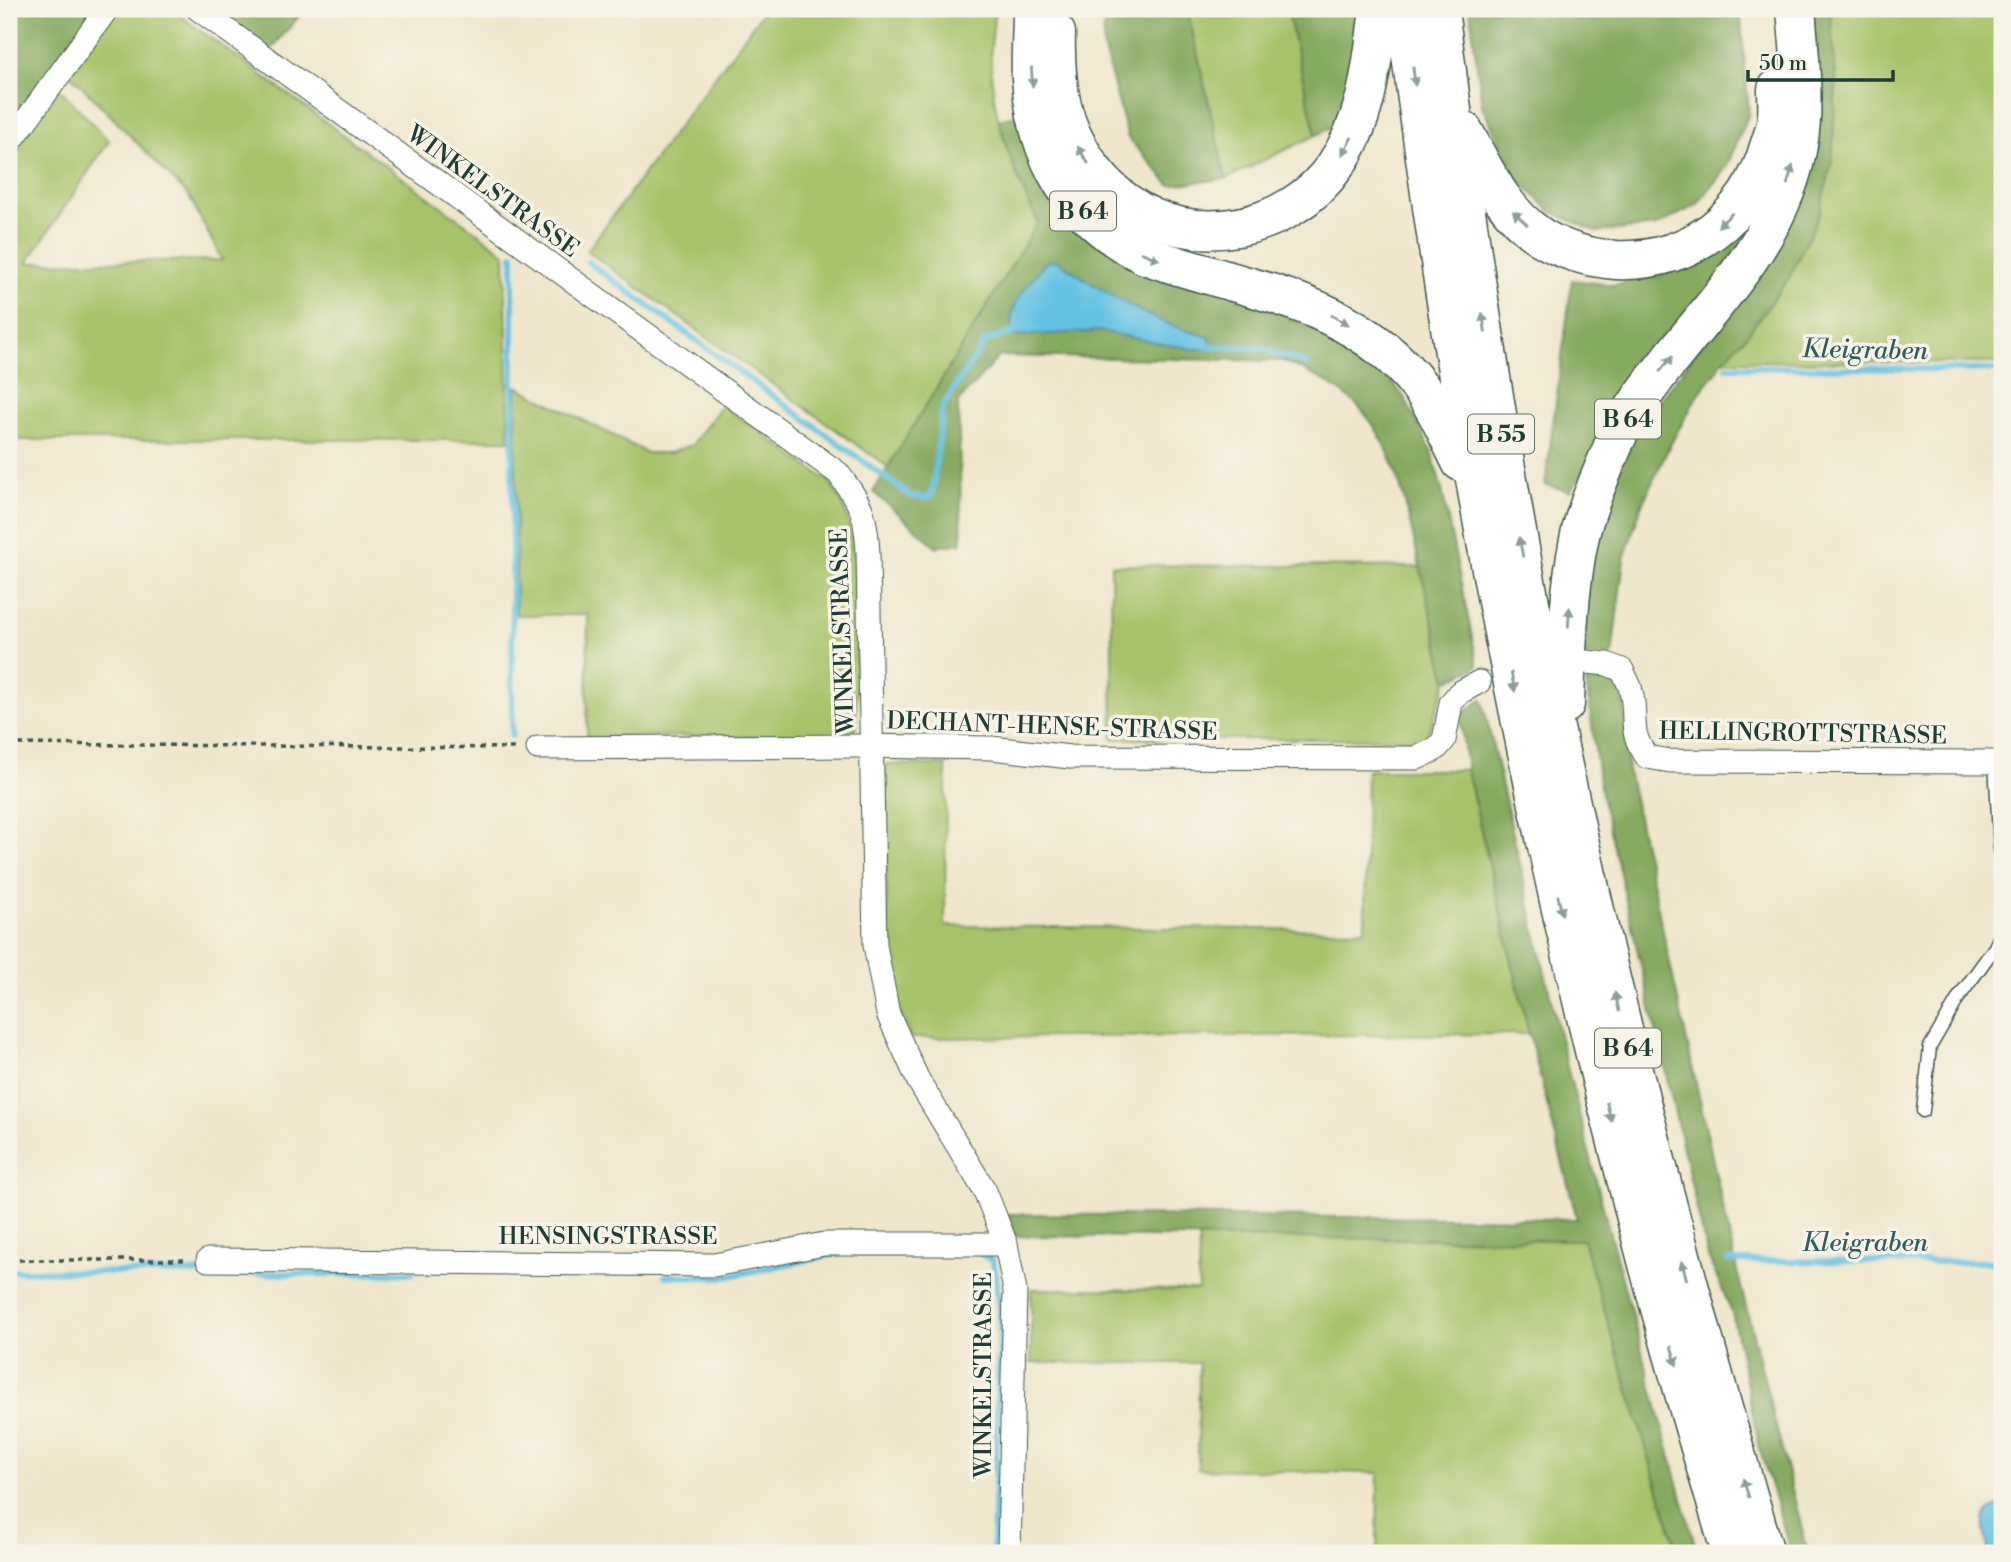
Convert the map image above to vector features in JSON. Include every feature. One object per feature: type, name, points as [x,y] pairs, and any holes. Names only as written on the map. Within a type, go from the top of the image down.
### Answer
[{"type":"highway","name":"B 64","points":[[1032,9],[1031,76],[1038,121],[1054,168],[1076,204],[1102,229],[1145,255],[1307,305],[1334,316],[1375,342],[1402,366],[1420,387],[1435,410],[1477,495],[1530,766],[1593,1046],[1666,1330],[1731,1553]]},
{"type":"highway","points":[[1056,9],[1058,78],[1065,113],[1074,140],[1088,163],[1105,185],[1128,204],[1154,219],[1183,227],[1214,230],[1243,227],[1269,219],[1294,206],[1316,189],[1335,167],[1350,142],[1362,112],[1370,81],[1379,9]]},
{"type":"highway","name":"B 55","points":[[1405,9],[1477,495]]},
{"type":"highway","name":"B 55","points":[[1438,9],[1511,492],[1562,759]]},
{"type":"highway","name":"B 55","points":[[1451,107],[1491,183],[1512,211],[1538,235],[1571,253],[1600,259],[1635,261],[1669,255],[1722,225],[1745,199],[1763,169],[1777,118],[1777,54],[1773,9]]},
{"type":"highway","name":"B 64","points":[[1765,1553],[1702,1336],[1660,1178],[1619,1013],[1562,759],[1569,611],[1579,539],[1595,488],[1619,433],[1653,379],[1755,252],[1779,208],[1790,177],[1801,120],[1796,9]]},
{"type":"street","points":[[9,144],[107,9]]},
{"type":"street","name":"WINKELSTRASSE","points":[[198,9],[838,473],[859,502],[867,527],[875,945],[888,1014],[918,1080],[985,1191],[1006,1244],[1014,1291],[1009,1553]]},
{"type":"street","name":"HELLINGROTTSTRASSE","points":[[1587,662],[1607,664],[1622,670],[1632,691],[1634,732],[1647,757],[1670,761],[1999,762]]},
{"type":"street","name":"DECHANT-HENSE-STRASSE","points":[[538,748],[992,748],[1070,757],[1417,758],[1436,749],[1444,740],[1451,704],[1459,693],[1479,682]]},
{"type":"street","name":"HENSINGSTRASSE","points":[[208,1260],[714,1265],[824,1244],[1006,1244]]},
{"type":"lane","points":[[1999,762],[2002,888]]},
{"type":"lane","points":[[1923,1111],[1930,1047],[1959,997],[1995,947],[2002,931]]},
{"type":"path","points":[[9,744],[538,748]]},
{"type":"path","points":[[9,1260],[208,1260]]},
{"type":"green space","points":[[9,9],[94,9],[9,124]]},
{"type":"green space","points":[[117,9],[171,9],[505,253],[509,440],[9,440],[9,157],[59,88],[109,141],[27,263],[222,260],[189,196],[69,73]]},
{"type":"green space","points":[[214,9],[305,9],[271,50]]},
{"type":"green space","points":[[765,9],[995,9],[991,69],[997,115],[1019,180],[1039,222],[888,467],[587,251]]},
{"type":"green space","points":[[1105,9],[1187,9],[1226,179],[1170,185],[1128,138],[1103,46]]},
{"type":"green space","points":[[1187,9],[1287,9],[1316,135],[1226,179]]},
{"type":"green space","points":[[1287,9],[1359,9],[1357,52],[1346,100],[1333,125],[1316,135]]},
{"type":"green space","points":[[1470,9],[1740,9],[1749,114],[1726,168],[1697,205],[1656,226],[1597,232],[1550,211],[1516,177],[1482,106]]},
{"type":"green space","points":[[1809,9],[1830,9],[1836,79],[1832,161],[1819,215],[1790,276],[1698,395],[1642,504],[1624,559],[1612,655],[1583,656],[1593,539],[1631,438],[1737,298]]},
{"type":"green space","points":[[1830,9],[2002,9],[2002,363],[1722,361],[1747,335],[1832,160],[1836,79]]},
{"type":"green space","points":[[1020,114],[1039,177],[1296,321],[1350,348],[1391,381],[1404,397],[1431,450],[1442,490],[1478,666],[1447,681],[1404,498],[1389,453],[1378,433],[1365,414],[1348,397],[1317,377],[1283,361],[999,356],[958,402],[962,543],[937,547],[873,492],[1038,222],[1006,146],[999,120]]},
{"type":"green space","points":[[1775,193],[1570,491],[1545,485],[1572,280],[1613,285],[1666,274],[1714,249]]},
{"type":"green space","points":[[516,386],[647,453],[670,453],[692,445],[722,405],[830,482],[845,509],[855,556],[857,726],[847,737],[587,736],[588,615],[516,615]]},
{"type":"green space","points":[[1111,565],[1420,567],[1447,681],[1426,739],[1113,739]]},
{"type":"green space","points":[[1585,672],[1613,680],[1624,693],[1628,771],[1737,1271],[1808,1553],[1791,1553],[1760,1450],[1732,1312],[1708,1257],[1600,787]]},
{"type":"green space","points":[[1482,699],[1563,1051],[1697,1553],[1678,1553],[1583,1240],[1014,1236],[1007,1214],[1577,1219],[1529,1034],[1467,770],[1460,716]]},
{"type":"green space","points":[[886,764],[946,765],[945,926],[1365,930],[1367,770],[1467,770],[1529,1034],[911,1038],[900,1013],[887,944]]},
{"type":"green space","points":[[1199,1237],[1583,1240],[1678,1553],[1377,1553],[1378,1473],[1198,1469],[1199,1363],[1031,1363],[1031,1289],[1198,1290]]},
{"type":"water","points":[[1057,260],[1149,316],[1189,332],[1210,337],[1211,349],[1193,349],[1100,331],[1016,336],[1012,317],[1019,297],[1046,262]]},
{"type":"water","points":[[2002,1505],[2002,1553],[1989,1553],[1984,1530],[1985,1517],[1988,1512]]},
{"type":"waterway","points":[[512,735],[513,255]]},
{"type":"waterway","points":[[588,262],[911,496],[927,498],[932,494],[943,406],[985,342],[1019,330]]},
{"type":"waterway","name":"Kleigraben","points":[[1203,346],[1260,348],[1307,364]]},
{"type":"waterway","name":"Kleigraben","points":[[1727,367],[2002,370]]},
{"type":"waterway","points":[[665,1276],[724,1277],[837,1254]]},
{"type":"waterway","points":[[981,1254],[992,1260],[1000,1321],[993,1553]]},
{"type":"waterway","name":"Kleigraben","points":[[1728,1261],[2002,1262]]},
{"type":"waterway","points":[[9,1271],[413,1273]]}]
